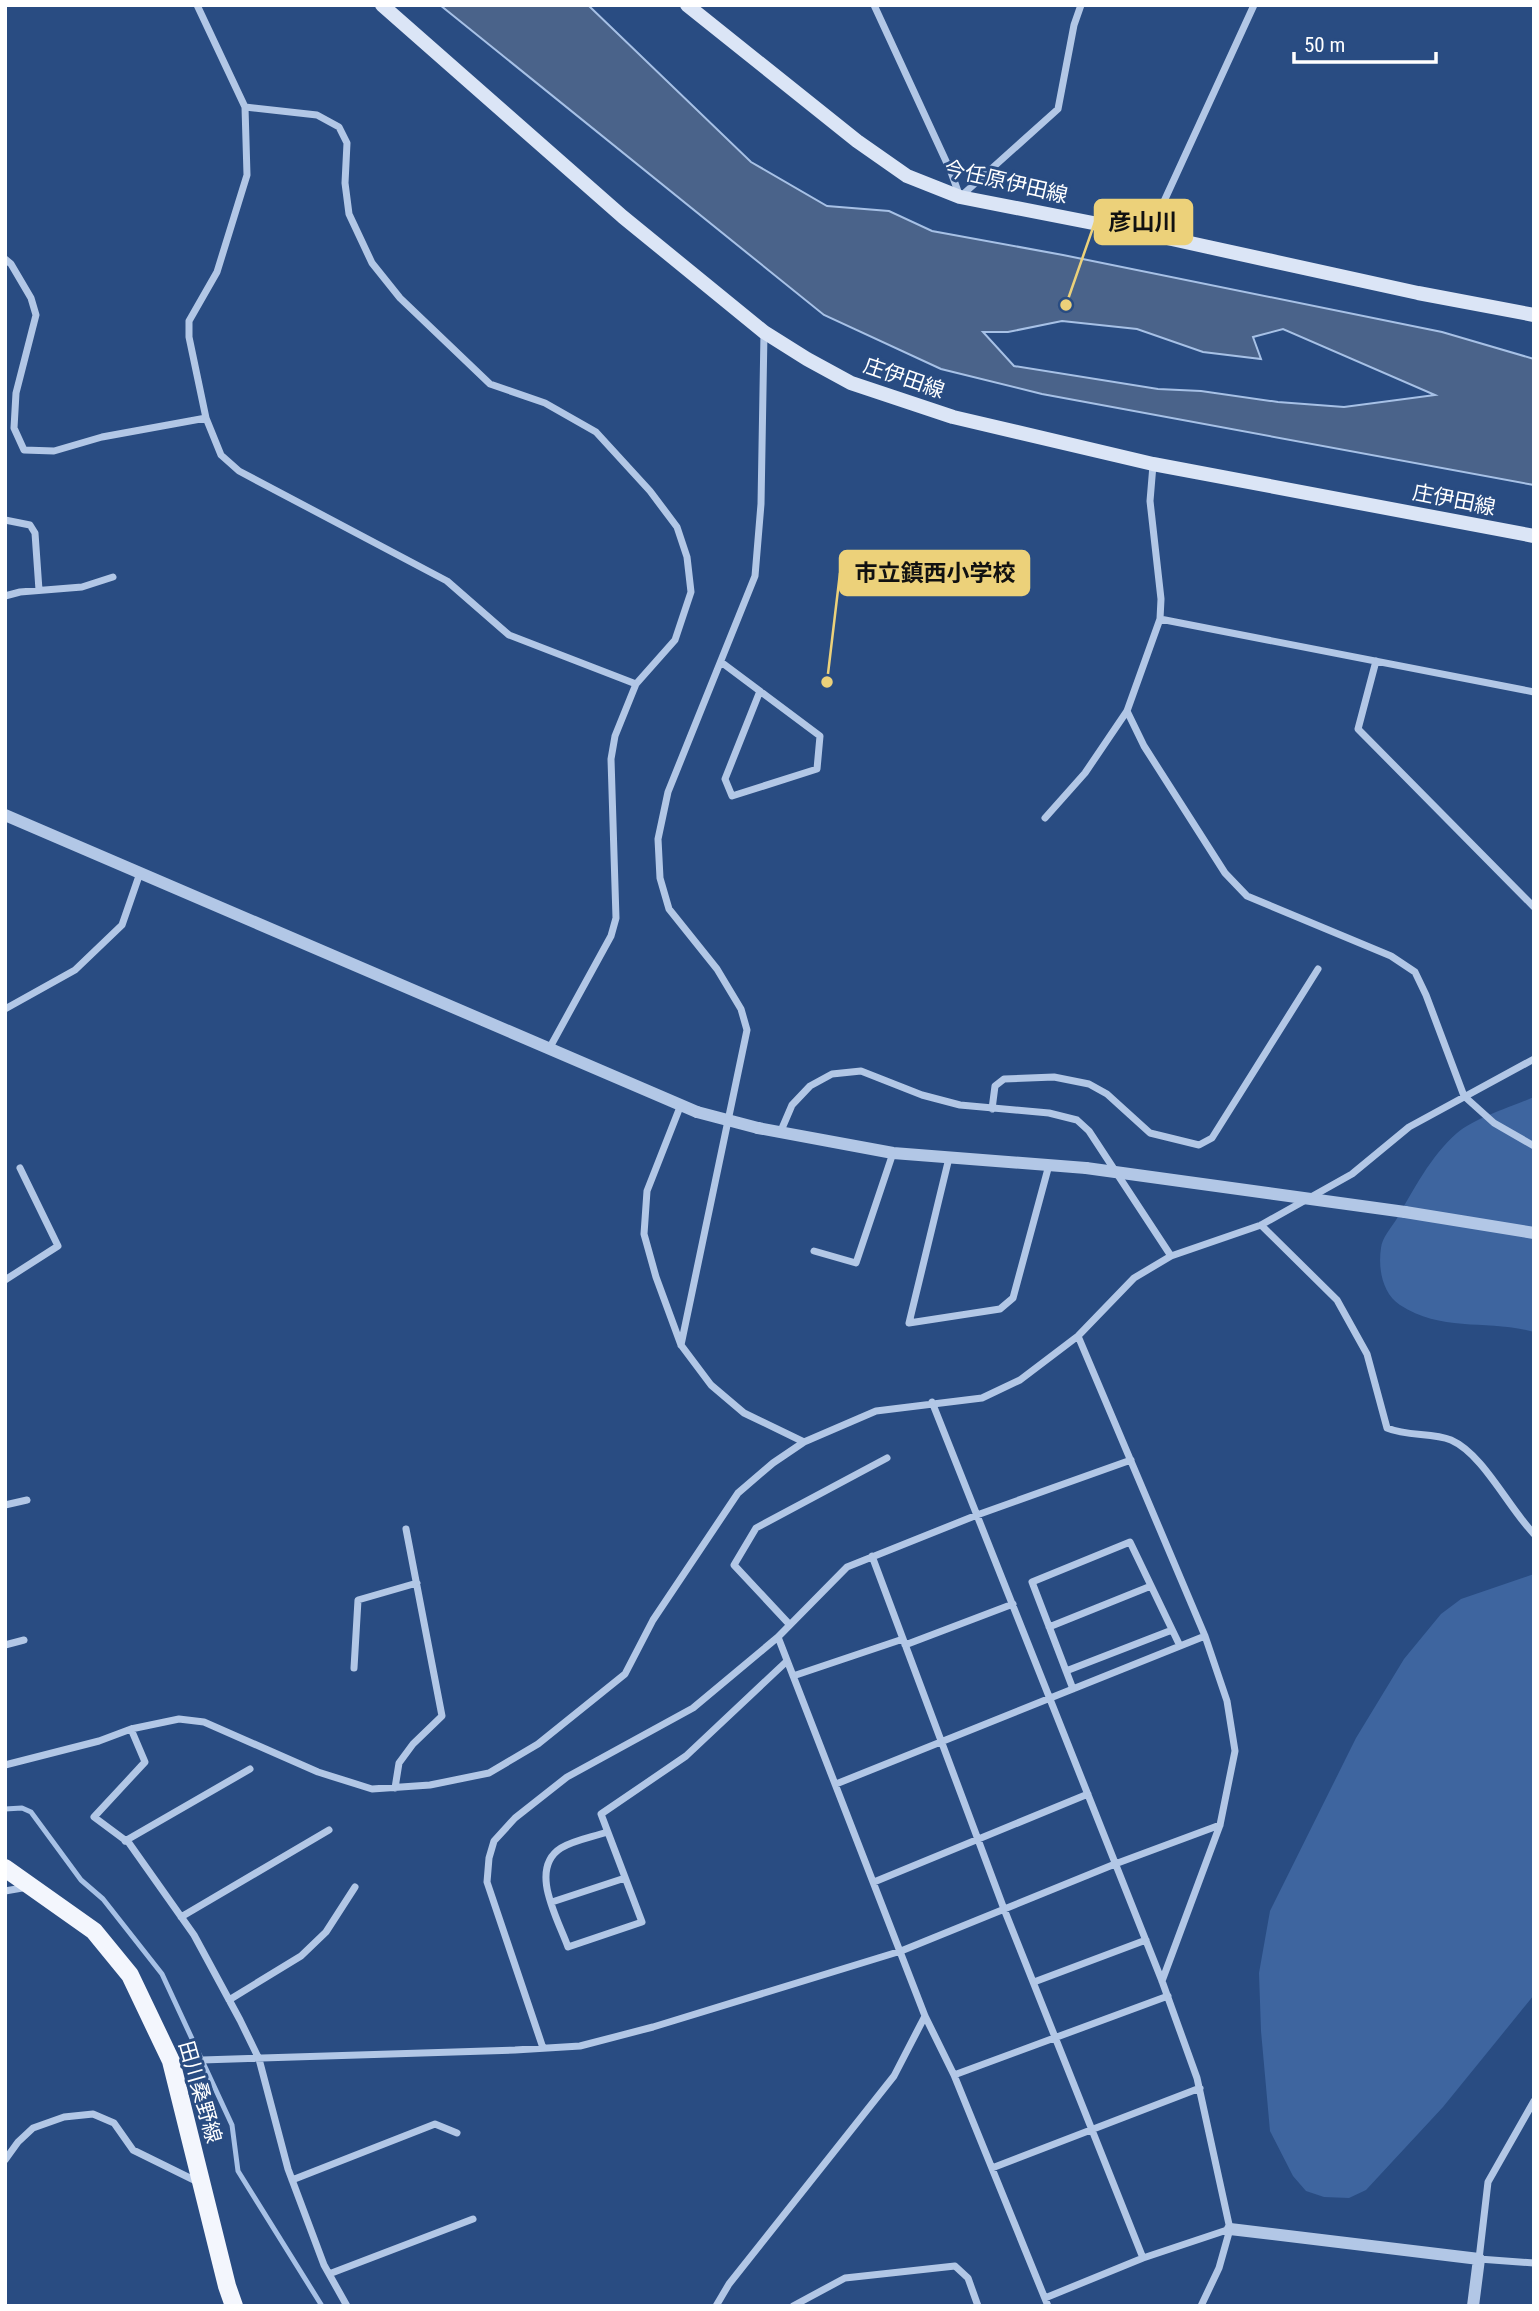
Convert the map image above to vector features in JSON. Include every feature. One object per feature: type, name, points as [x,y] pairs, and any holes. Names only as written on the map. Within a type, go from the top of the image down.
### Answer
[{"type":"main road","name":"庄伊田線","points":[[382,5],[623,216],[764,332],[851,383],[953,417],[1153,464],[1534,536]]},
{"type":"main road","name":"今任原伊田線","points":[[687,5],[877,155],[907,176],[960,197],[1534,315]]},
{"type":"main road","name":"田川桑野線","points":[[5,1868],[94,1931],[130,1975],[171,2061],[234,2306]]},
{"type":"street","points":[[197,5],[245,107],[247,175],[217,272],[189,321],[188,337],[206,418],[220,455],[239,471],[447,580],[509,635],[636,684]]},
{"type":"street","points":[[874,5],[960,197],[1058,109],[1074,25],[1081,5]]},
{"type":"street","points":[[1149,234],[1254,5]]},
{"type":"street","points":[[245,107],[317,115],[339,127],[346,143],[345,183],[349,214],[372,263],[400,298],[490,384],[545,404],[596,432],[650,491],[677,527],[687,557],[691,592],[675,640],[636,684],[615,736],[611,759],[616,918],[611,936],[549,1050]]},
{"type":"street","points":[[5,259],[11,264],[31,298],[36,315],[16,393],[14,428],[24,450],[54,451],[102,437],[206,418]]},
{"type":"street","points":[[681,1345],[747,1030],[741,1009],[717,969],[669,909],[660,878],[658,839],[668,792],[755,576],[761,504],[764,332]]},
{"type":"street","points":[[1045,818],[1085,773],[1127,711],[1160,619],[1161,599],[1150,500],[1153,464]]},
{"type":"street","points":[[5,520],[30,525],[35,533],[38,590]]},
{"type":"street","points":[[5,596],[20,592],[82,587],[113,577]]},
{"type":"street","points":[[1160,619],[1534,692]]},
{"type":"street","points":[[1376,661],[1358,729],[1534,907]]},
{"type":"street","points":[[720,662],[760,691],[820,736],[817,769],[732,796],[725,779],[760,691]]},
{"type":"street","points":[[1127,711],[1144,746],[1225,873],[1247,896],[1391,956],[1415,972],[1464,1096],[1494,1123],[1534,1146]]},
{"type":"street","points":[[5,815],[680,1107],[697,1112],[780,1133],[893,1153],[1086,1168],[1405,1212],[1534,1233]]},
{"type":"street","points":[[5,1009],[75,970],[122,925],[140,873]]},
{"type":"street","points":[[992,1109],[995,1086],[1003,1079],[1054,1077],[1089,1084],[1107,1094],[1150,1133],[1199,1145],[1212,1138],[1318,970]]},
{"type":"street","points":[[5,1765],[99,1741],[131,1729],[179,1719],[204,1721],[318,1772],[372,1789],[430,1785],[489,1773],[538,1744],[625,1674],[653,1620],[738,1493],[773,1463],[804,1442],[876,1411],[932,1402],[982,1398],[1020,1380],[1078,1336],[1134,1278],[1171,1256],[1261,1225],[1352,1174],[1409,1127],[1534,1059]]},
{"type":"street","points":[[780,1133],[792,1105],[810,1086],[832,1074],[861,1071],[922,1096],[960,1105],[1049,1112],[1077,1120],[1088,1131],[1171,1256]]},
{"type":"street","points":[[680,1107],[647,1191],[644,1234],[656,1277],[681,1345],[711,1385],[744,1413],[804,1442]]},
{"type":"street","points":[[814,1251],[856,1263],[893,1153]]},
{"type":"street","points":[[949,1158],[909,1323],[1000,1309],[1013,1298],[1049,1165]]},
{"type":"street","points":[[5,1280],[58,1247],[20,1168]]},
{"type":"street","points":[[1261,1225],[1337,1300],[1367,1354],[1387,1427],[1400,1433],[1449,1439],[1473,1453],[1534,1534]]},
{"type":"street","points":[[1078,1336],[1205,1636],[1227,1701],[1235,1751],[1220,1825],[1162,1981]]},
{"type":"street","points":[[932,1402],[1168,1996],[1200,2088],[1230,2229],[1219,2268],[1201,2306]]},
{"type":"street","points":[[790,1625],[734,1565],[756,1528],[887,1458]]},
{"type":"street","points":[[543,2048],[488,1882],[489,1858],[495,1840],[515,1818],[567,1777],[694,1708],[778,1637],[847,1567],[977,1515],[1131,1460]]},
{"type":"street","points":[[5,1506],[27,1500]]},
{"type":"street","points":[[395,1788],[399,1763],[413,1744],[442,1716],[406,1529]]},
{"type":"street","points":[[1073,1689],[1032,1582],[1130,1542],[1180,1646]]},
{"type":"street","points":[[872,1556],[1004,1909],[1143,2258]]},
{"type":"street","points":[[354,1668],[358,1600],[416,1583]]},
{"type":"street","points":[[1049,1627],[1151,1586]]},
{"type":"street","points":[[793,1676],[904,1642],[1013,1604]]},
{"type":"street","points":[[1066,1671],[1172,1630]]},
{"type":"street","points":[[836,1784],[1205,1636]]},
{"type":"street","points":[[778,1637],[925,2016],[954,2075],[1047,2302],[1143,2258],[1230,2229],[1479,2259],[1534,2263]]},
{"type":"street","points":[[5,1645],[24,1640]]},
{"type":"street","points":[[607,1832],[560,1849],[547,1864],[544,1882],[568,1947],[642,1922],[601,1814],[686,1756],[787,1661]]},
{"type":"street","points":[[131,1729],[145,1762],[94,1817],[125,1841],[194,1935],[229,2000],[259,2059],[292,2180],[329,2274],[347,2306]]},
{"type":"street","points":[[125,1841],[250,1769]]},
{"type":"street","points":[[874,1881],[1088,1794]]},
{"type":"street","points":[[171,2061],[580,2046],[653,2027],[901,1951],[1115,1864],[1220,1825]]},
{"type":"street","points":[[181,1917],[329,1830]]},
{"type":"street","points":[[552,1902],[625,1878]]},
{"type":"street","points":[[5,1891],[29,1887]]},
{"type":"street","points":[[229,2000],[301,1956],[326,1932],[355,1887]]},
{"type":"street","points":[[1034,1982],[1146,1940]]},
{"type":"street","points":[[954,2075],[1168,1996]]},
{"type":"street","points":[[716,2306],[729,2284],[894,2076],[925,2016]]},
{"type":"street","points":[[992,2168],[1200,2088]]},
{"type":"street","points":[[1473,2306],[1488,2182],[1534,2101]]},
{"type":"street","points":[[5,2160],[33,2128],[64,2117],[93,2114],[114,2123],[133,2150],[202,2184]]},
{"type":"street","points":[[292,2180],[435,2124],[457,2133]]},
{"type":"street","points":[[329,2274],[473,2219]]},
{"type":"street","points":[[793,2306],[845,2278],[956,2266],[968,2278],[978,2306]]},
{"type":"shaded area","points":[[440,5],[588,5],[751,162],[827,206],[889,211],[932,231],[1442,332],[1534,359],[1534,485],[1042,394],[941,369],[824,315]],"holes":[[[1062,321],[1137,329],[1203,352],[1261,359],[1253,337],[1283,329],[1435,395],[1344,407],[1278,402],[1201,391],[1158,389],[1014,366],[983,332],[1008,332]]]},
{"type":"shaded area","points":[[1534,1097],[1534,1332],[1433,1319],[1400,1305],[1385,1287],[1380,1264],[1381,1248],[1423,1174],[1457,1133],[1483,1118]]},
{"type":"shaded area","points":[[1534,1574],[1534,1995],[1443,2107],[1366,2190],[1349,2198],[1324,2197],[1306,2191],[1293,2176],[1270,2131],[1259,1973],[1270,1911],[1356,1738],[1404,1659],[1441,1614],[1461,1599]]},
{"type":"waterway","points":[[5,1809],[22,1808],[31,1812],[81,1880],[103,1899],[162,1974],[232,2125],[238,2171],[322,2306]]},
{"type":"place","name":"彦山川","points":[[1066,305]]},
{"type":"place","name":"市立鎮西小学校","points":[[827,682]]}]
